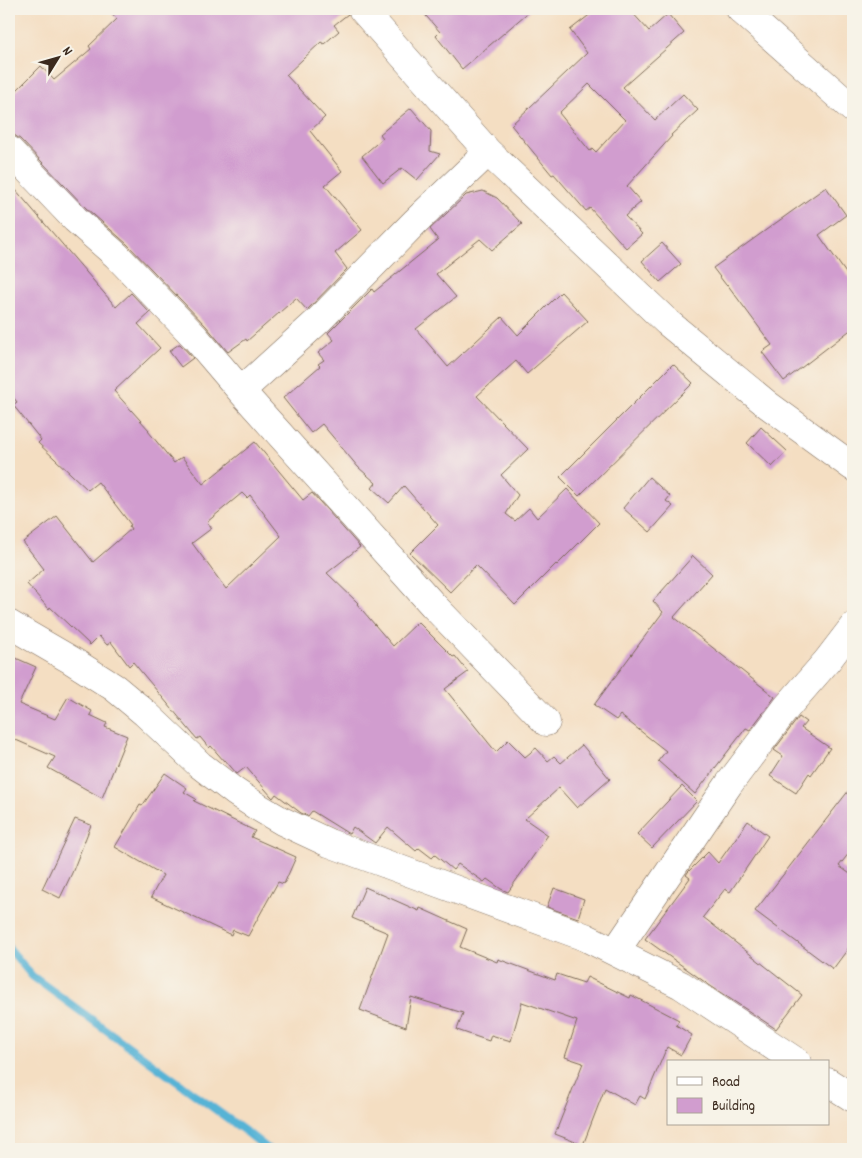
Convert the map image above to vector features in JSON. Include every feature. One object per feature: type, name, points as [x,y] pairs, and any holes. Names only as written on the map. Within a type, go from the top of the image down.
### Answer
[{"type":"street","points":[[362,9],[488,152],[667,322],[768,405],[853,467]]},
{"type":"street","points":[[740,9],[853,109]]},
{"type":"street","points":[[9,150],[75,219],[116,256],[195,338],[433,605],[546,722]]},
{"type":"street","points":[[242,391],[319,320],[416,221],[488,152]]},
{"type":"street","points":[[9,624],[115,688],[145,713],[200,765],[258,808],[329,842],[585,937],[681,986],[794,1060]]},
{"type":"street","points":[[615,952],[729,784],[787,706],[827,661],[853,627]]},
{"type":"street","points":[[830,1083],[853,1098]]},
{"type":"building","points":[[108,9],[347,9],[348,14],[334,25],[339,31],[324,44],[321,42],[286,75],[325,117],[310,131],[342,171],[325,185],[362,230],[335,253],[347,269],[307,310],[296,298],[247,341],[246,339],[228,352],[206,326],[127,244],[86,208],[20,139],[14,135],[9,135],[9,98],[41,66],[54,80],[91,49],[89,46],[117,19]]},
{"type":"building","points":[[420,9],[532,9],[462,69],[436,36],[440,32]]},
{"type":"building","points":[[597,9],[629,9],[649,31],[668,14],[684,33],[623,87],[655,120],[683,94],[698,110],[671,135],[627,186],[641,202],[625,216],[642,234],[626,248],[590,208],[586,211],[554,174],[552,175],[511,125],[587,53],[570,30]],"holes":[[[589,84],[625,120],[596,152],[593,149],[590,151],[559,113]]]},
{"type":"building","points":[[411,108],[431,131],[430,151],[440,154],[417,180],[402,168],[383,183],[362,156],[383,138],[380,134]]},
{"type":"building","points":[[9,182],[116,307],[131,293],[150,313],[138,324],[160,348],[114,391],[149,430],[174,463],[182,457],[203,484],[255,442],[303,500],[312,493],[360,547],[327,573],[358,603],[393,646],[418,622],[453,657],[455,656],[468,672],[445,689],[496,752],[508,740],[525,757],[536,748],[548,761],[554,756],[561,763],[582,745],[610,779],[577,808],[559,788],[525,819],[548,835],[508,892],[487,879],[484,882],[458,864],[453,870],[435,855],[432,858],[419,848],[416,851],[388,827],[375,843],[353,827],[349,834],[312,811],[308,816],[276,794],[273,798],[246,767],[237,774],[211,746],[209,748],[200,737],[197,739],[133,662],[129,666],[111,642],[107,645],[99,636],[90,645],[50,607],[49,609],[27,584],[44,569],[23,542],[57,516],[93,562],[131,529],[129,526],[131,525],[98,482],[88,490],[38,443],[41,440],[13,405],[17,402],[9,392]],"holes":[[[242,493],[247,498],[250,495],[281,536],[226,589],[192,543],[212,528],[207,522]]]},
{"type":"building","points":[[826,187],[846,215],[819,235],[853,283],[853,328],[784,381],[762,352],[772,345],[713,268]]},
{"type":"building","points":[[483,191],[497,198],[522,224],[492,250],[480,239],[436,274],[456,297],[416,329],[448,367],[502,317],[518,335],[561,292],[588,321],[527,374],[516,361],[477,396],[528,449],[501,475],[518,495],[506,514],[515,521],[529,508],[537,518],[567,489],[599,523],[515,605],[476,565],[450,592],[410,553],[438,525],[404,486],[389,503],[372,488],[376,483],[358,467],[322,424],[311,433],[283,398],[320,366],[318,364],[324,360],[318,353],[334,340],[328,333],[372,289],[374,292],[438,240],[430,229],[466,195]]},
{"type":"building","points":[[662,243],[681,264],[660,282],[642,261]]},
{"type":"building","points":[[179,344],[193,358],[181,367],[169,351]]},
{"type":"building","points":[[673,364],[693,383],[579,496],[560,477]]},
{"type":"building","points":[[761,427],[787,451],[772,467],[747,443]]},
{"type":"building","points":[[649,477],[670,496],[666,501],[673,506],[650,532],[623,508]]},
{"type":"building","points":[[693,556],[712,574],[674,617],[775,697],[750,730],[746,728],[695,794],[658,761],[666,751],[620,715],[616,720],[594,705],[663,612],[653,601]]},
{"type":"building","points":[[9,655],[36,667],[19,704],[55,719],[68,697],[92,711],[90,715],[107,723],[105,727],[127,736],[102,798],[48,768],[55,757],[9,737]]},
{"type":"building","points":[[799,717],[806,722],[801,728],[830,748],[811,775],[809,773],[796,793],[770,776],[783,756],[774,750]]},
{"type":"building","points":[[165,773],[187,788],[184,792],[196,799],[194,801],[255,831],[251,837],[296,857],[284,884],[278,882],[248,936],[233,930],[231,935],[151,897],[163,875],[115,847],[140,805],[142,806]]},
{"type":"building","points":[[853,785],[853,848],[839,866],[853,876],[853,942],[833,969],[755,911]]},
{"type":"building","points":[[682,786],[697,801],[652,848],[637,834]]},
{"type":"building","points":[[75,819],[91,825],[60,898],[42,889]]},
{"type":"building","points":[[748,821],[768,836],[730,892],[725,889],[703,917],[802,995],[776,1029],[709,985],[645,939],[690,878],[686,875],[688,872],[708,852],[718,863]]},
{"type":"building","points":[[365,887],[419,911],[420,908],[467,929],[460,947],[497,962],[498,959],[555,980],[557,974],[584,983],[587,977],[630,998],[631,995],[679,1020],[676,1025],[692,1035],[681,1055],[667,1047],[645,1099],[640,1096],[635,1105],[605,1088],[583,1145],[555,1134],[583,1063],[565,1057],[577,1021],[522,1002],[511,1041],[491,1035],[489,1041],[457,1030],[463,1013],[411,997],[406,1027],[360,1010],[388,933],[352,918]]},
{"type":"building","points":[[554,888],[584,899],[578,918],[547,907]]},
{"type":"waterway","points":[[9,948],[32,976],[268,1149]]}]
